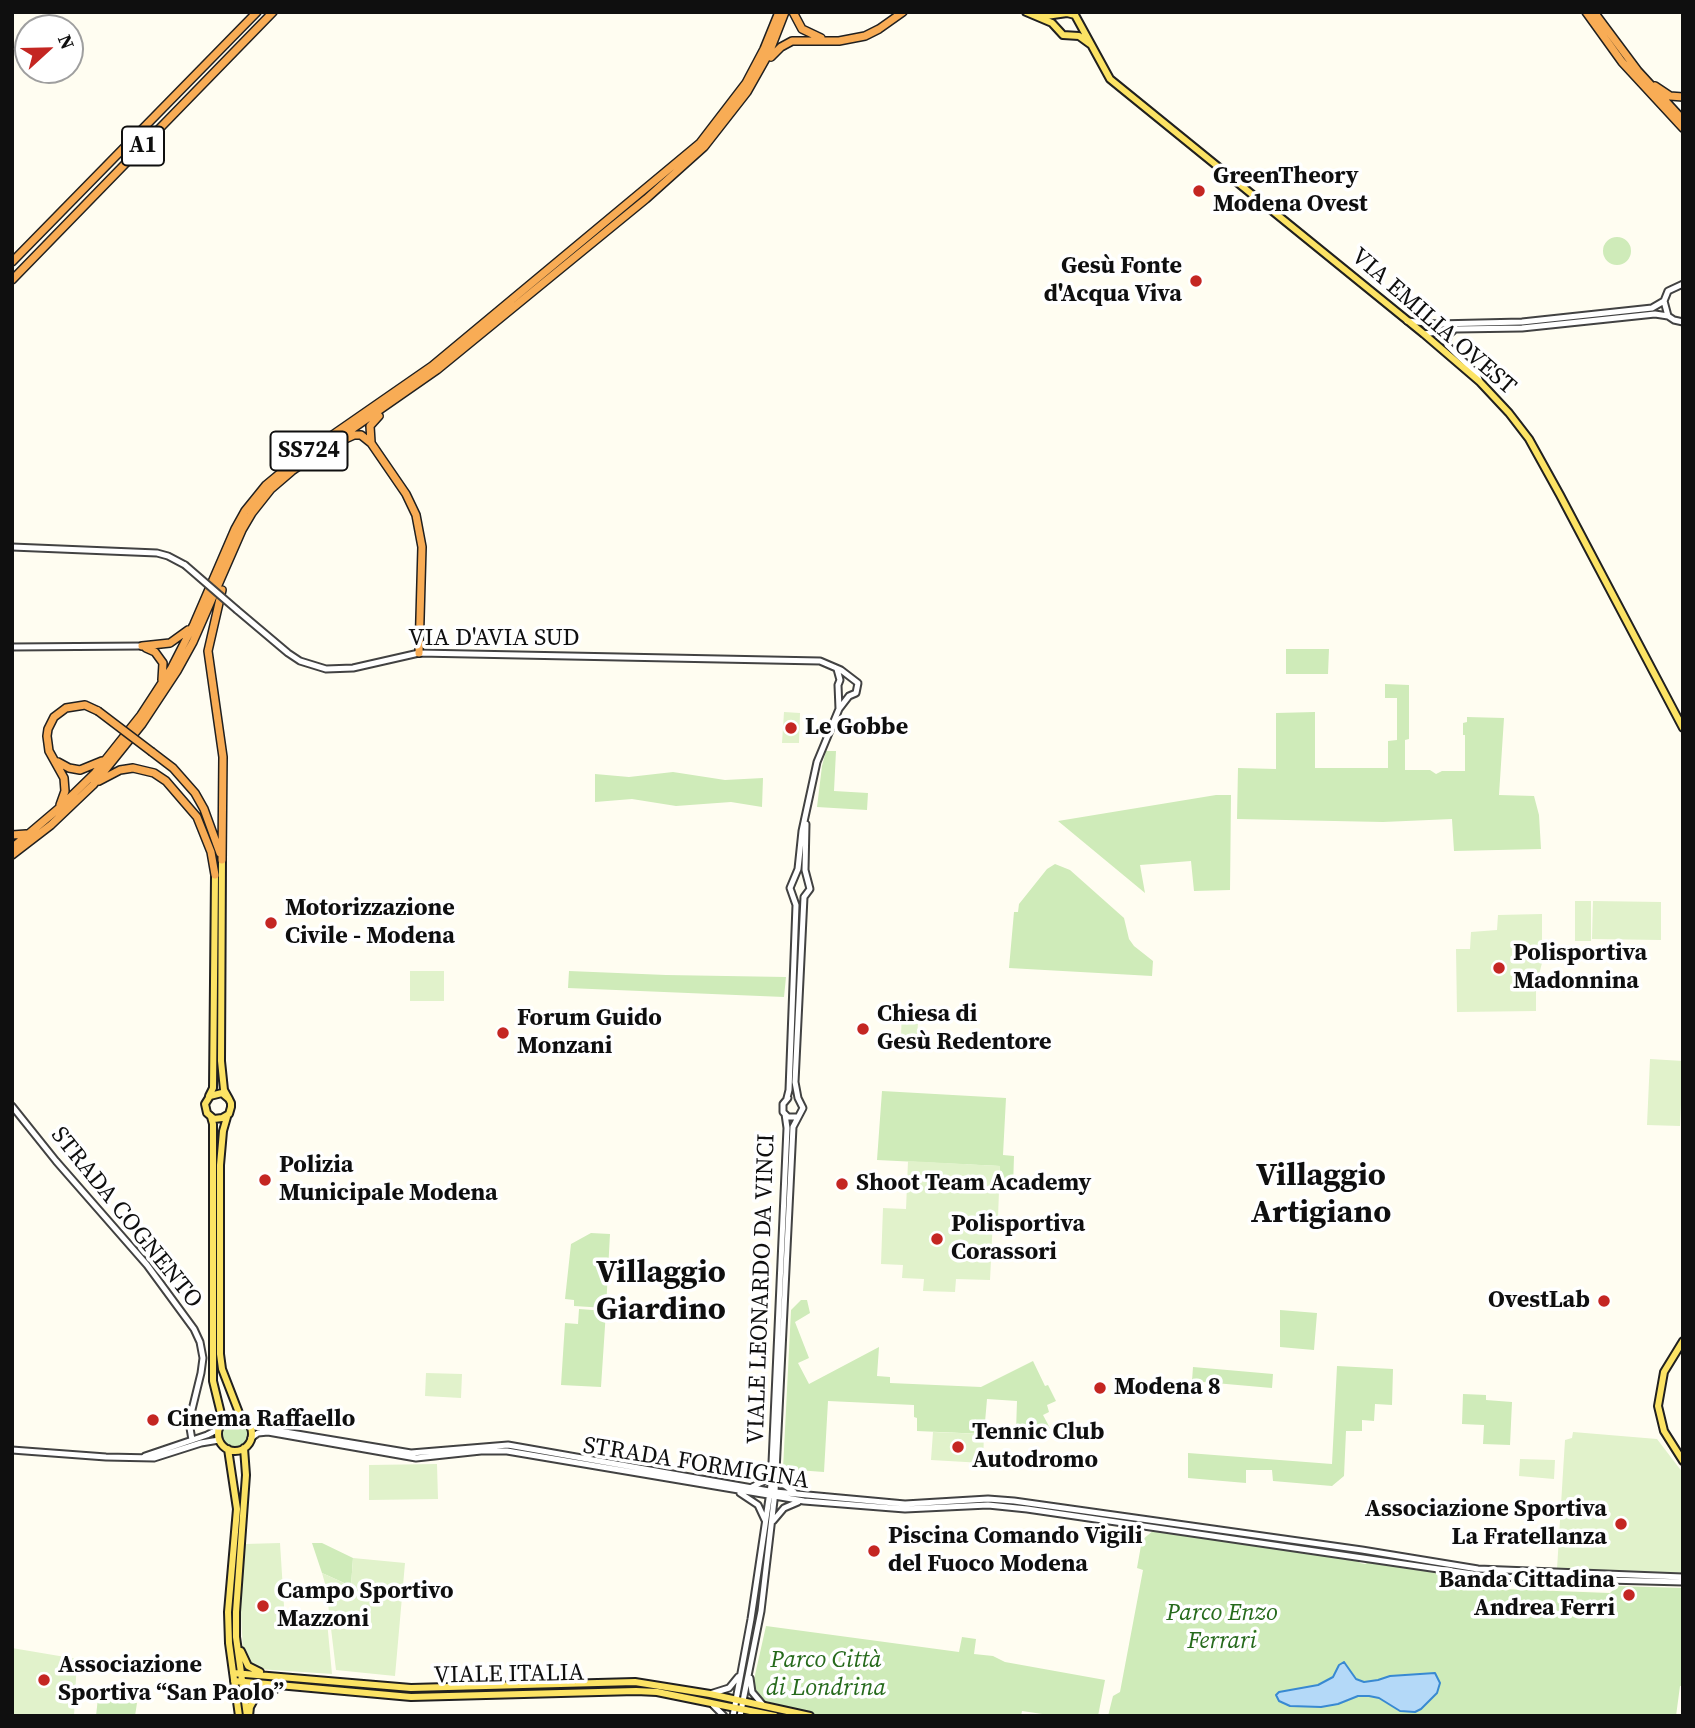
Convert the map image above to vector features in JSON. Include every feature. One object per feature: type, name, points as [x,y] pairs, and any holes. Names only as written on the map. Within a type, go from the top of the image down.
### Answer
[{"type":"highway","name":"A1","points":[[12,262],[257,12]]},
{"type":"highway","name":"A1","points":[[12,280],[273,12]]},
{"type":"highway","name":"SS724","points":[[12,848],[58,809],[108,758],[161,685],[252,513],[271,489],[418,384],[700,143],[735,100],[754,69],[777,12]]},
{"type":"highway","name":"SS724","points":[[545,277],[646,199],[704,147],[750,87],[769,53],[785,12]]},
{"type":"highway","points":[[793,12],[802,29],[829,41]]},
{"type":"highway","points":[[750,87],[759,79],[775,52],[784,45],[800,40],[847,40],[871,34],[903,12]]},
{"type":"highway","points":[[1586,12],[1622,62],[1683,128]]},
{"type":"highway","points":[[1594,12],[1638,72],[1683,120]]},
{"type":"highway","points":[[1638,72],[1664,93],[1683,97]]},
{"type":"highway","name":"SS724","points":[[12,855],[51,825],[93,785],[142,724],[177,671],[217,580],[234,529],[245,511],[272,480],[432,366],[506,309]]},
{"type":"highway","points":[[371,443],[369,431],[375,418],[418,384]]},
{"type":"highway","points":[[315,455],[354,435],[361,435],[371,443],[406,494],[420,526],[422,556],[419,653]]},
{"type":"highway","points":[[222,860],[223,757],[208,652],[233,549]]},
{"type":"highway","points":[[142,646],[170,643],[194,624]]},
{"type":"highway","points":[[142,646],[155,652],[163,663],[161,685]]},
{"type":"highway","points":[[58,809],[65,784],[62,772],[49,751],[47,736],[54,717],[66,708],[85,705],[98,711],[173,768],[195,793],[214,834],[222,860]]},
{"type":"highway","points":[[55,760],[69,768],[80,770],[108,758]]},
{"type":"highway","points":[[93,785],[120,770],[133,768],[154,773],[166,781],[197,817],[207,840],[215,875]]},
{"type":"highway","points":[[12,835],[30,833]]},
{"type":"highway","points":[[214,834],[215,875]]},
{"type":"main road","points":[[1026,12],[1039,17],[1063,34],[1072,35],[1080,25],[1075,15],[1039,17]]},
{"type":"main road","points":[[1058,29],[1058,20],[1063,15]]},
{"type":"main road","name":"VIA EMILIA OVEST","points":[[1080,25],[1106,73],[1121,89],[1424,334],[1480,382],[1510,413],[1532,445],[1683,728]]},
{"type":"main road","name":"VIA EMILIA OVEST","points":[[1072,35],[1082,37],[1095,51]]},
{"type":"main road","points":[[215,875],[213,1088],[205,1109],[214,1124],[214,1381],[221,1426],[219,1440],[228,1449],[239,1451],[251,1438],[249,1426],[241,1419],[222,1369],[220,1354],[219,1165],[222,1131],[231,1107],[220,1060],[222,860]]},
{"type":"main road","points":[[207,1099],[218,1093],[229,1099]]},
{"type":"main road","points":[[211,1117],[218,1119],[229,1114]]},
{"type":"main road","points":[[1683,1341],[1666,1367],[1658,1406],[1662,1426],[1683,1461]]},
{"type":"main road","points":[[221,1426],[231,1418],[241,1419]]},
{"type":"main road","points":[[236,1673],[236,1588],[246,1475],[244,1448]]},
{"type":"main road","points":[[228,1449],[237,1509],[228,1612],[239,1716]]},
{"type":"main road","points":[[236,1637],[244,1661],[254,1671],[288,1674],[307,1679]]},
{"type":"main road","points":[[236,1673],[307,1679]]},
{"type":"main road","name":"VIALE ITALIA","points":[[307,1679],[411,1688],[635,1682],[710,1694],[739,1706]]},
{"type":"main road","points":[[237,1682],[248,1716]]},
{"type":"main road","name":"VIALE ITALIA","points":[[237,1682],[411,1697],[636,1691],[739,1706],[773,1715]]},
{"type":"main road","points":[[248,1716],[252,1702],[259,1693],[268,1689],[292,1687]]},
{"type":"main road","points":[[739,1706],[764,1706],[810,1716]]},
{"type":"street","points":[[1668,316],[1664,301],[1666,294],[1672,288],[1683,284]]},
{"type":"street","points":[[1407,320],[1437,324],[1522,322],[1652,308],[1664,301]]},
{"type":"street","points":[[1424,334],[1457,329],[1522,328],[1655,314],[1668,316],[1682,324]]},
{"type":"street","points":[[1424,334],[1437,324]]},
{"type":"street","points":[[1457,329],[1448,335],[1447,345],[1477,374],[1480,382]]},
{"type":"street","name":"VIA D'AVIA SUD","points":[[12,547],[157,553],[168,556],[185,565],[288,653],[314,666],[338,670],[419,653],[820,661],[848,676]]},
{"type":"street","points":[[12,647],[142,646]]},
{"type":"street","points":[[837,669],[840,680],[839,709]]},
{"type":"street","points":[[804,897],[793,895],[790,888],[798,869],[802,831],[820,753],[839,709],[849,696],[856,693],[859,685],[855,678],[848,676],[840,680]]},
{"type":"street","points":[[840,692],[849,696]]},
{"type":"street","points":[[797,1098],[787,1098],[782,1107],[785,1114],[793,1118],[797,1117],[803,1108],[797,1098],[795,1082],[804,897],[810,889],[804,870],[807,814]]},
{"type":"street","points":[[794,879],[807,880]]},
{"type":"street","name":"VIALE LEONARDO DA VINCI","points":[[787,1098],[796,905],[793,895]]},
{"type":"street","name":"STRADA COGNENTO","points":[[12,1106],[147,1265],[194,1329],[203,1358],[189,1423],[192,1440]]},
{"type":"street","name":"VIALE LEONARDO DA VINCI","points":[[775,1467],[787,1128],[785,1114]]},
{"type":"street","name":"VIALE LEONARDO DA VINCI","points":[[775,1467],[792,1138],[797,1117]]},
{"type":"street","points":[[139,1458],[192,1440],[221,1426]]},
{"type":"street","name":"STRADA FORMIGINA","points":[[249,1426],[404,1452],[508,1445],[750,1488],[804,1501],[905,1509],[988,1505],[1139,1521]]},
{"type":"street","name":"STRADA FORMIGINA","points":[[251,1438],[258,1433],[268,1432],[403,1458],[507,1451],[738,1491],[905,1504],[988,1499],[1139,1521]]},
{"type":"street","points":[[12,1450],[154,1458],[219,1440]]},
{"type":"street","points":[[750,1488],[764,1481],[775,1467]]},
{"type":"street","points":[[739,1706],[775,1467]]},
{"type":"street","points":[[775,1467],[784,1485],[800,1494]]},
{"type":"street","points":[[733,1716],[749,1675],[758,1625],[768,1523],[758,1505],[738,1491]]},
{"type":"street","points":[[768,1523],[784,1508],[804,1501]]},
{"type":"street","points":[[1139,1521],[1493,1577],[1683,1580]]},
{"type":"street","points":[[751,1619],[758,1625]]},
{"type":"street","points":[[710,1694],[733,1684],[743,1667]]},
{"type":"street","points":[[749,1675],[752,1692],[764,1706]]},
{"type":"street","points":[[708,1702],[724,1716]]},
{"type":"street","points":[[757,1716],[773,1715]]},
{"type":"green space","points":[[1617,237],[1627,241],[1631,251],[1627,261],[1617,265],[1607,261],[1603,251],[1607,241]]},
{"type":"green space","points":[[1286,649],[1329,649],[1328,674],[1286,674]]},
{"type":"green space","points":[[1385,684],[1409,685],[1409,739],[1405,740],[1405,770],[1430,770],[1436,774],[1442,771],[1465,771],[1463,723],[1467,722],[1467,717],[1504,718],[1499,795],[1534,796],[1539,815],[1541,849],[1454,851],[1452,819],[1383,822],[1237,819],[1238,768],[1276,769],[1276,713],[1315,712],[1315,768],[1388,768],[1388,741],[1397,740],[1397,698],[1385,698]]},
{"type":"green space","name":"Le Gobbe","points":[[784,712],[800,713],[799,743],[782,743]]},
{"type":"green space","points":[[826,751],[836,751],[834,791],[868,793],[867,810],[817,807]]},
{"type":"green space","points":[[673,772],[725,780],[763,778],[762,807],[731,802],[676,806],[632,799],[595,802],[595,774],[629,777]]},
{"type":"green space","points":[[1216,795],[1231,795],[1230,890],[1194,891],[1191,861],[1140,865],[1145,893],[1058,821]]},
{"type":"green space","points":[[1055,864],[1070,870],[1124,918],[1129,939],[1153,961],[1152,976],[1009,968],[1014,912],[1018,912],[1019,904],[1047,869]]},
{"type":"green space","points":[[1575,901],[1591,901],[1591,941],[1575,941]]},
{"type":"green space","points":[[1593,901],[1661,902],[1661,940],[1592,939]]},
{"type":"green space","name":"Polisportiva Madonnina","points":[[1542,914],[1542,963],[1536,986],[1536,1011],[1457,1012],[1456,949],[1470,949],[1471,932],[1497,930],[1498,915]]},
{"type":"green space","points":[[410,971],[444,971],[444,1001],[410,1001]]},
{"type":"green space","points":[[569,971],[786,977],[784,997],[568,988]]},
{"type":"green space","points":[[902,1006],[919,1007],[917,1038],[901,1037]]},
{"type":"green space","points":[[1650,1059],[1683,1061],[1680,1126],[1647,1125]]},
{"type":"green space","points":[[882,1091],[1006,1098],[1003,1155],[1014,1156],[1013,1188],[999,1187],[1000,1166],[877,1160]]},
{"type":"green space","name":"Polisportiva Corassori","points":[[908,1161],[1000,1166],[998,1217],[993,1218],[990,1280],[956,1279],[955,1292],[923,1291],[924,1279],[902,1278],[903,1265],[881,1264],[883,1208],[906,1209]]},
{"type":"green space","points":[[591,1233],[610,1234],[606,1308],[574,1306],[574,1300],[565,1299],[571,1244]]},
{"type":"green space","points":[[801,1300],[807,1300],[810,1313],[795,1322],[809,1358],[798,1363],[809,1384],[879,1347],[877,1376],[890,1377],[890,1383],[981,1387],[1033,1361],[1056,1401],[1047,1405],[1049,1412],[1043,1415],[1052,1432],[1016,1431],[1017,1401],[987,1399],[984,1434],[917,1431],[914,1405],[828,1401],[824,1472],[783,1469],[791,1310]]},
{"type":"green space","points":[[579,1309],[606,1311],[601,1387],[561,1385],[565,1323],[578,1324]]},
{"type":"green space","points":[[1280,1310],[1317,1313],[1314,1350],[1280,1347]]},
{"type":"green space","points":[[1337,1366],[1393,1369],[1392,1405],[1375,1404],[1374,1421],[1362,1420],[1362,1431],[1346,1431],[1344,1476],[1332,1486],[1273,1481],[1272,1470],[1246,1470],[1246,1483],[1188,1478],[1188,1453],[1332,1464]]},
{"type":"green space","points":[[1193,1367],[1273,1374],[1272,1388],[1192,1381]]},
{"type":"green space","points":[[426,1373],[462,1374],[461,1398],[425,1396]]},
{"type":"green space","points":[[1463,1394],[1486,1395],[1486,1400],[1512,1402],[1510,1445],[1483,1444],[1484,1425],[1462,1424]]},
{"type":"green space","points":[[235,1421],[244,1425],[248,1434],[244,1443],[235,1447],[226,1443],[222,1434],[226,1425]]},
{"type":"green space","name":"Tennic Club Autodromo","points":[[933,1432],[984,1434],[983,1463],[931,1460]]},
{"type":"green space","name":"Associazione Sportiva La Fratellanza","points":[[1573,1432],[1657,1439],[1683,1473],[1683,1573],[1557,1569],[1565,1440],[1572,1438]]},
{"type":"green space","points":[[1520,1459],[1555,1460],[1554,1479],[1519,1476]]},
{"type":"green space","points":[[437,1464],[438,1499],[369,1500],[369,1465]]},
{"type":"green space","name":"Parco Enzo Ferrari","points":[[1154,1530],[1358,1560],[1365,1564],[1369,1562],[1473,1578],[1476,1588],[1610,1593],[1617,1586],[1683,1588],[1683,1686],[1680,1686],[1676,1716],[1108,1716],[1113,1696],[1120,1692],[1143,1570],[1137,1568],[1142,1540]]},
{"type":"green space","name":"Campo Sportivo Mazzoni","points":[[280,1543],[285,1622],[327,1621],[332,1674],[258,1669],[247,1662],[243,1653],[240,1591],[245,1544]]},
{"type":"green space","points":[[312,1543],[322,1543],[353,1558],[351,1586],[322,1573]]},
{"type":"green space","points":[[353,1558],[405,1563],[395,1676],[336,1670],[322,1573],[351,1586]]},
{"type":"green space","name":"Parco Città di Londrina","points":[[766,1626],[959,1652],[962,1637],[976,1639],[974,1654],[1105,1680],[1098,1716],[1056,1716],[1022,1711],[1021,1716],[822,1716],[762,1700],[755,1694],[753,1684]]},
{"type":"green space","name":"Associazione Sportiva “San Paolo”","points":[[12,1648],[77,1659],[74,1716],[12,1716]]},
{"type":"green space","points":[[98,1698],[137,1703],[135,1716],[96,1716]]},
{"type":"water","points":[[1344,1662],[1356,1679],[1364,1682],[1390,1676],[1435,1673],[1440,1683],[1437,1693],[1415,1712],[1400,1711],[1379,1698],[1369,1696],[1358,1696],[1321,1707],[1290,1706],[1279,1701],[1276,1695],[1279,1692],[1318,1685],[1333,1677],[1339,1665]]},
{"type":"place","name":"GreenTheory Modena Ovest","points":[[1199,191]]},
{"type":"place","name":"Gesù Fonte d'Acqua Viva","points":[[1196,281]]},
{"type":"place","name":"Le Gobbe","points":[[791,728]]},
{"type":"place","name":"Motorizzazione Civile - Modena","points":[[271,923]]},
{"type":"place","name":"Polisportiva Madonnina","points":[[1499,968]]},
{"type":"place","name":"Chiesa di Gesù Redentore","points":[[863,1029]]},
{"type":"place","name":"Forum Guido Monzani","points":[[503,1033]]},
{"type":"place","name":"Polizia Municipale Modena","points":[[265,1180]]},
{"type":"place","name":"Shoot Team Academy","points":[[842,1184]]},
{"type":"place","name":"Polisportiva Corassori","points":[[937,1239]]},
{"type":"place","name":"OvestLab","points":[[1604,1301]]},
{"type":"place","name":"Modena 8","points":[[1100,1388]]},
{"type":"place","name":"Cinema Raffaello","points":[[153,1420]]},
{"type":"place","name":"Tennic Club Autodromo","points":[[958,1447]]},
{"type":"place","name":"Associazione Sportiva La Fratellanza","points":[[1621,1524]]},
{"type":"place","name":"Piscina Comando Vigili del Fuoco Modena","points":[[874,1551]]},
{"type":"place","name":"Banda Cittadina Andrea Ferri","points":[[1629,1595]]},
{"type":"place","name":"Campo Sportivo Mazzoni","points":[[263,1606]]},
{"type":"place","name":"Associazione Sportiva “San Paolo”","points":[[44,1680]]},
{"type":"district","name":"Villaggio Artigiano","points":[[1321,1196]]},
{"type":"district","name":"Villaggio Giardino","points":[[661,1292]]}]
